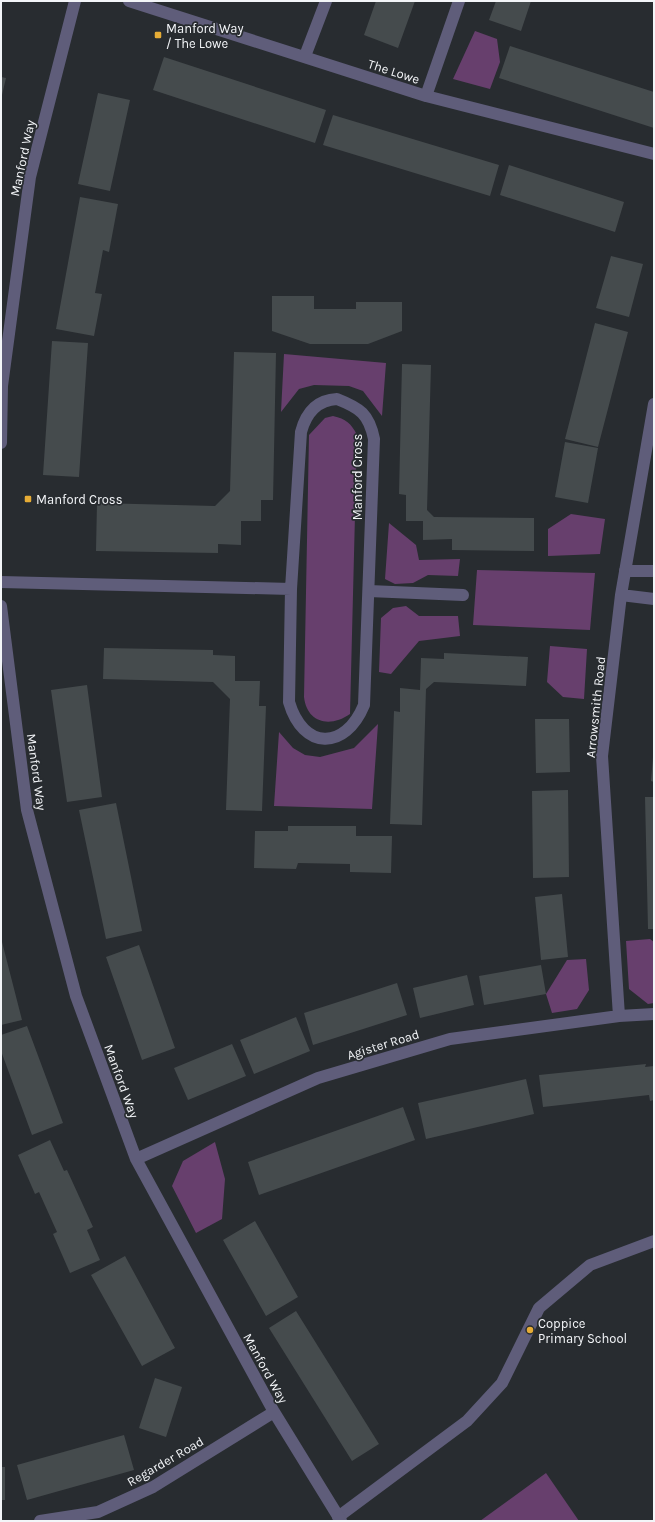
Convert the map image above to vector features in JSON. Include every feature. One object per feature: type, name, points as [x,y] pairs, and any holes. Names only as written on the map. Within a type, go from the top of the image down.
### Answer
[{"type":"street","name":"Manford Way","points":[[1,443],[2,386],[30,177],[74,1]]},
{"type":"street","name":"The Lowe","points":[[129,1],[305,56],[426,96],[654,154]]},
{"type":"street","points":[[305,56],[326,1]]},
{"type":"street","points":[[426,96],[459,1]]},
{"type":"street","name":"Manford Cross","points":[[337,399],[358,409],[367,417],[374,438],[364,705],[359,718],[350,729],[338,737],[324,740],[312,736],[293,717],[289,702],[291,589],[301,432],[307,416],[319,404],[328,400],[337,399]]},
{"type":"street","name":"Arrowsmith Road","points":[[619,1016],[602,756],[621,595],[653,422],[654,404]]},
{"type":"street","points":[[625,571],[654,571]]},
{"type":"street","points":[[1,582],[291,589]]},
{"type":"street","points":[[369,591],[463,595]]},
{"type":"street","points":[[621,595],[654,599]]},
{"type":"street","name":"Manford Way","points":[[1,606],[27,810],[76,996],[136,1159],[274,1412],[339,1519]]},
{"type":"street","name":"Agister Road","points":[[136,1159],[318,1078],[450,1039],[619,1016],[654,1014]]},
{"type":"street","points":[[339,1519],[467,1421],[502,1383],[539,1308],[590,1265],[654,1241]]},
{"type":"street","name":"Regarder Road","points":[[40,1521],[98,1512],[153,1487],[274,1412]]},
{"type":"shaded area","points":[[475,31],[497,39],[500,62],[490,89],[453,79]]},
{"type":"shaded area","points":[[284,354],[386,363],[382,416],[363,391],[349,386],[314,385],[299,389],[281,412]]},
{"type":"shaded area","points":[[333,416],[348,422],[353,427],[357,435],[350,714],[335,721],[327,722],[310,713],[306,706],[304,697],[309,435],[325,418]]},
{"type":"shaded area","points":[[571,514],[605,519],[600,554],[548,556],[548,529]]},
{"type":"shaded area","points":[[389,523],[416,545],[419,560],[460,559],[458,576],[428,575],[413,583],[395,584],[385,579]]},
{"type":"shaded area","points":[[477,570],[595,573],[590,630],[473,625]]},
{"type":"shaded area","points":[[406,606],[419,616],[458,616],[460,636],[419,641],[391,674],[379,672],[381,618],[393,608]]},
{"type":"shaded area","points":[[550,646],[587,649],[584,699],[563,697],[547,682]]},
{"type":"shaded area","points":[[378,724],[372,809],[274,806],[279,732],[293,748],[305,755],[320,757],[354,748]]},
{"type":"shaded area","points":[[650,939],[654,942],[654,1003],[648,1004],[629,989],[626,941]]},
{"type":"shaded area","points":[[586,959],[589,990],[577,1009],[552,1013],[546,994],[567,960]]},
{"type":"shaded area","points":[[215,1142],[225,1179],[222,1219],[196,1233],[172,1186],[183,1161]]},
{"type":"shaded area","points":[[546,1473],[579,1521],[480,1521]]},
{"type":"building","points":[[376,1],[415,1],[398,48],[364,35]]},
{"type":"building","points":[[496,1],[531,1],[521,31],[489,20]]},
{"type":"building","points":[[510,46],[654,92],[654,128],[499,78]]},
{"type":"building","points":[[164,57],[326,110],[315,143],[153,90]]},
{"type":"building","points":[[1,77],[6,78],[2,95],[1,95]]},
{"type":"building","points":[[98,93],[130,100],[110,191],[78,184]]},
{"type":"building","points":[[333,115],[499,165],[490,196],[323,145]]},
{"type":"building","points":[[509,165],[624,202],[615,232],[500,195]]},
{"type":"building","points":[[80,197],[118,204],[109,252],[103,250],[95,293],[102,294],[94,336],[56,329]]},
{"type":"building","points":[[611,256],[643,264],[629,317],[596,308]]},
{"type":"building","points":[[272,296],[314,296],[314,309],[356,309],[356,302],[402,302],[402,331],[368,344],[310,344],[272,331]]},
{"type":"building","points":[[595,323],[628,332],[598,447],[565,439]]},
{"type":"building","points":[[52,341],[88,343],[79,477],[43,475]]},
{"type":"building","points":[[234,352],[276,353],[273,500],[261,500],[261,521],[241,521],[241,545],[218,544],[218,553],[96,551],[97,503],[215,506],[230,491]]},
{"type":"building","points":[[402,364],[431,365],[427,510],[434,517],[534,518],[534,551],[452,550],[452,539],[423,540],[423,521],[406,521],[406,495],[399,494]]},
{"type":"building","points":[[565,442],[598,448],[588,503],[555,497]]},
{"type":"building","points":[[104,648],[213,650],[213,655],[235,656],[235,681],[260,681],[259,706],[266,706],[262,811],[226,810],[230,699],[213,682],[103,679]]},
{"type":"building","points":[[444,653],[528,657],[526,686],[434,682],[426,689],[422,825],[390,824],[394,711],[400,712],[400,688],[420,690],[421,658],[444,659]]},
{"type":"building","points":[[87,685],[102,797],[67,802],[51,690]]},
{"type":"building","points":[[535,719],[569,719],[570,772],[536,773]]},
{"type":"building","points":[[654,757],[654,782],[651,781]]},
{"type":"building","points":[[568,790],[569,877],[533,878],[532,791]]},
{"type":"building","points":[[645,797],[654,797],[654,929],[648,929]]},
{"type":"building","points":[[116,803],[142,931],[106,939],[79,810]]},
{"type":"building","points":[[288,826],[356,826],[356,836],[392,836],[391,873],[350,872],[350,864],[298,863],[296,869],[254,868],[255,831],[288,831]]},
{"type":"building","points":[[562,894],[568,957],[541,960],[535,897]]},
{"type":"building","points":[[1,938],[22,1020],[1,1025]]},
{"type":"building","points":[[139,945],[175,1048],[142,1060],[106,957]]},
{"type":"building","points":[[541,965],[546,994],[484,1005],[479,976]]},
{"type":"building","points":[[467,975],[474,1005],[420,1018],[413,988]]},
{"type":"building","points":[[397,983],[407,1015],[313,1045],[304,1013]]},
{"type":"building","points":[[296,1017],[310,1051],[254,1074],[240,1040]]},
{"type":"building","points":[[27,1026],[63,1123],[32,1135],[1,1051],[1,1035]]},
{"type":"building","points":[[232,1044],[246,1076],[188,1100],[174,1068]]},
{"type":"building","points":[[646,1064],[645,1067],[654,1066],[654,1100],[650,1101],[649,1095],[543,1107],[539,1075]]},
{"type":"building","points":[[526,1079],[534,1114],[426,1139],[418,1103]]},
{"type":"building","points":[[403,1107],[415,1140],[259,1195],[248,1162]]},
{"type":"building","points":[[50,1140],[64,1171],[67,1170],[93,1227],[87,1230],[100,1260],[70,1273],[53,1234],[57,1232],[39,1192],[35,1194],[18,1155]]},
{"type":"building","points":[[255,1221],[298,1297],[266,1316],[223,1240]]},
{"type":"building","points":[[125,1256],[175,1348],[142,1366],[91,1275]]},
{"type":"building","points":[[296,1311],[379,1444],[352,1461],[269,1328]]},
{"type":"building","points":[[155,1378],[182,1387],[166,1437],[139,1428]]},
{"type":"building","points":[[124,1435],[134,1470],[27,1500],[17,1465]]},
{"type":"building","points":[[1,1467],[5,1467],[5,1500],[1,1500]]},
{"type":"place","name":"Manford Way / The Lowe","points":[[158,35]]},
{"type":"place","name":"Manford Cross","points":[[28,499]]},
{"type":"place","name":"Coppice Primary School","points":[[530,1330]]}]
